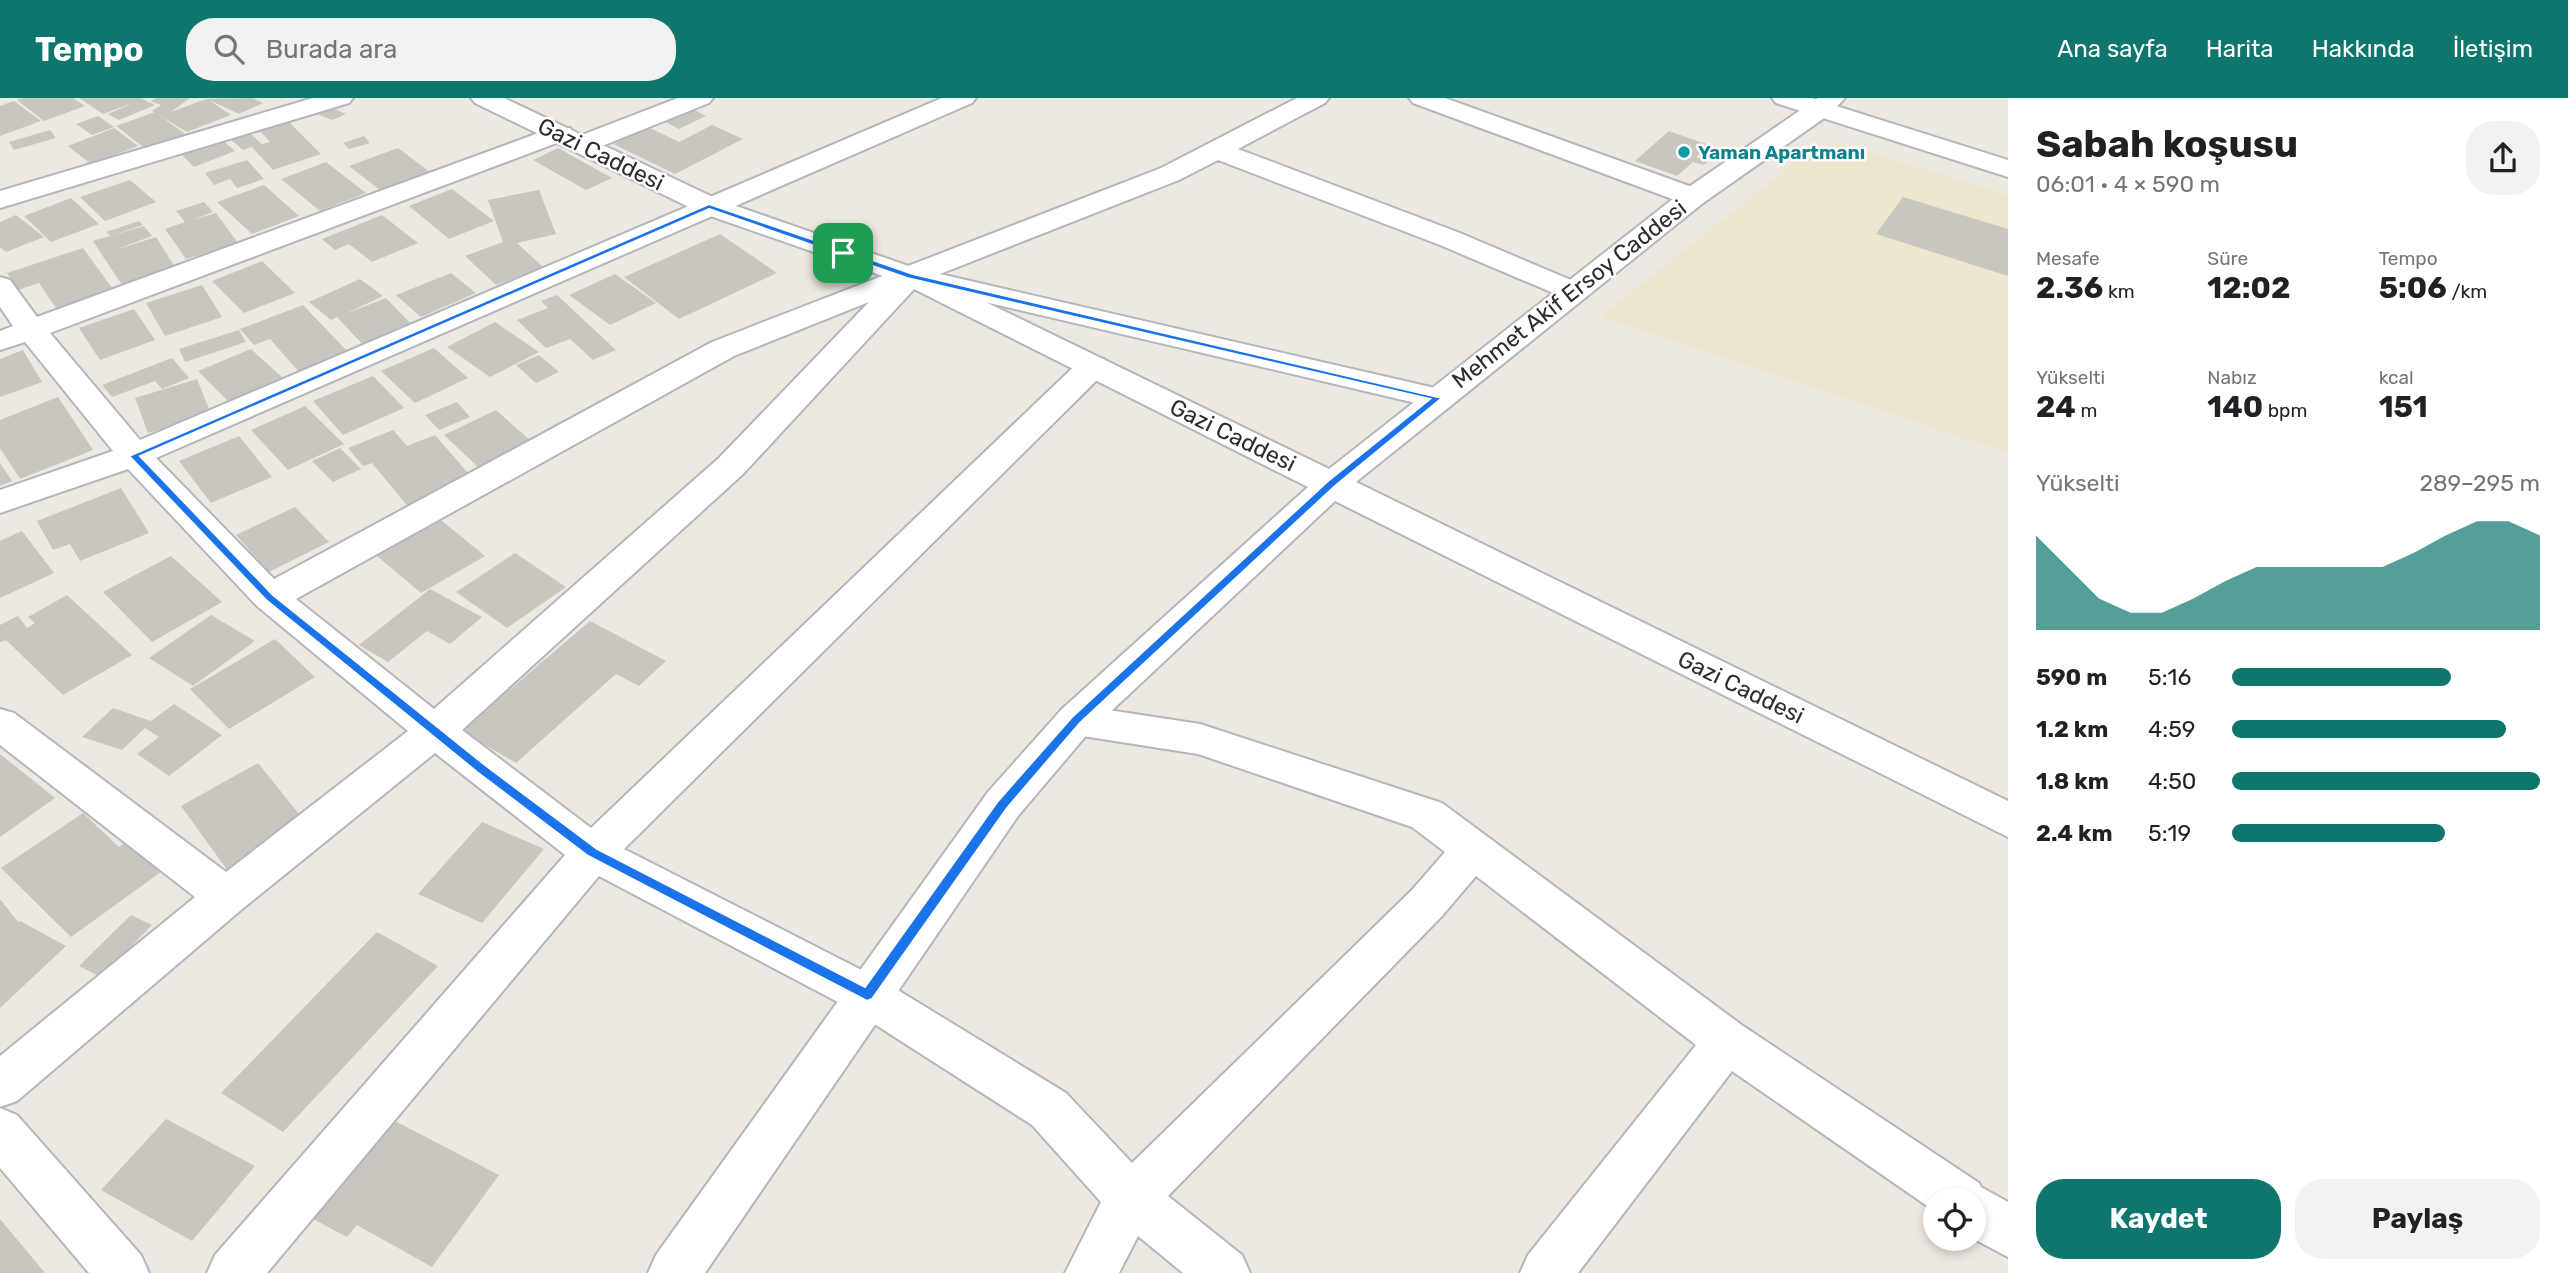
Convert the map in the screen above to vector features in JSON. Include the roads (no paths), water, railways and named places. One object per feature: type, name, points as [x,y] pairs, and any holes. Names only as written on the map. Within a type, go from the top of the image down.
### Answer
[{"type":"street","points":[[0,200],[340,98]]},
{"type":"street","name":"Gazi Caddesi","points":[[484,98],[709,206],[910,276],[2008,820]]},
{"type":"street","points":[[15,335],[572,139],[700,98]]},
{"type":"street","points":[[0,502],[134,456],[963,98]]},
{"type":"street","points":[[270,597],[723,349],[1170,174],[1316,98]]},
{"type":"street","points":[[1422,98],[1693,197]]},
{"type":"street","points":[[1785,98],[1826,104],[2008,169]]},
{"type":"street","name":"Mehmet Akif Ersoy Caddesi","points":[[674,1273],[1003,804],[1076,720],[1332,484],[1693,197],[1826,104]]},
{"type":"street","points":[[1216,150],[1450,239],[1575,292]]},
{"type":"street","points":[[910,276],[1437,398]]},
{"type":"street","points":[[0,1085],[226,897],[435,731],[731,466],[910,276]]},
{"type":"street","points":[[0,286],[15,335],[270,597],[435,731],[593,853],[867,995],[1049,1109],[1131,1198],[1224,1273]]},
{"type":"street","points":[[233,1273],[593,853],[1093,366]]},
{"type":"street","points":[[1076,720],[1200,739],[1427,815],[1727,1041],[1943,1188]]},
{"type":"street","points":[[1,726],[226,897]]},
{"type":"street","points":[[1091,1273],[1131,1198],[1427,903],[1473,849]]},
{"type":"street","points":[[1546,1273],[1727,1041]]},
{"type":"street","points":[[0,1131],[123,1273]]},
{"type":"street","points":[[1986,1217],[2008,1232]]},
{"type":"place","name":"Yaman Apartmanı","points":[[1684,152]]}]
